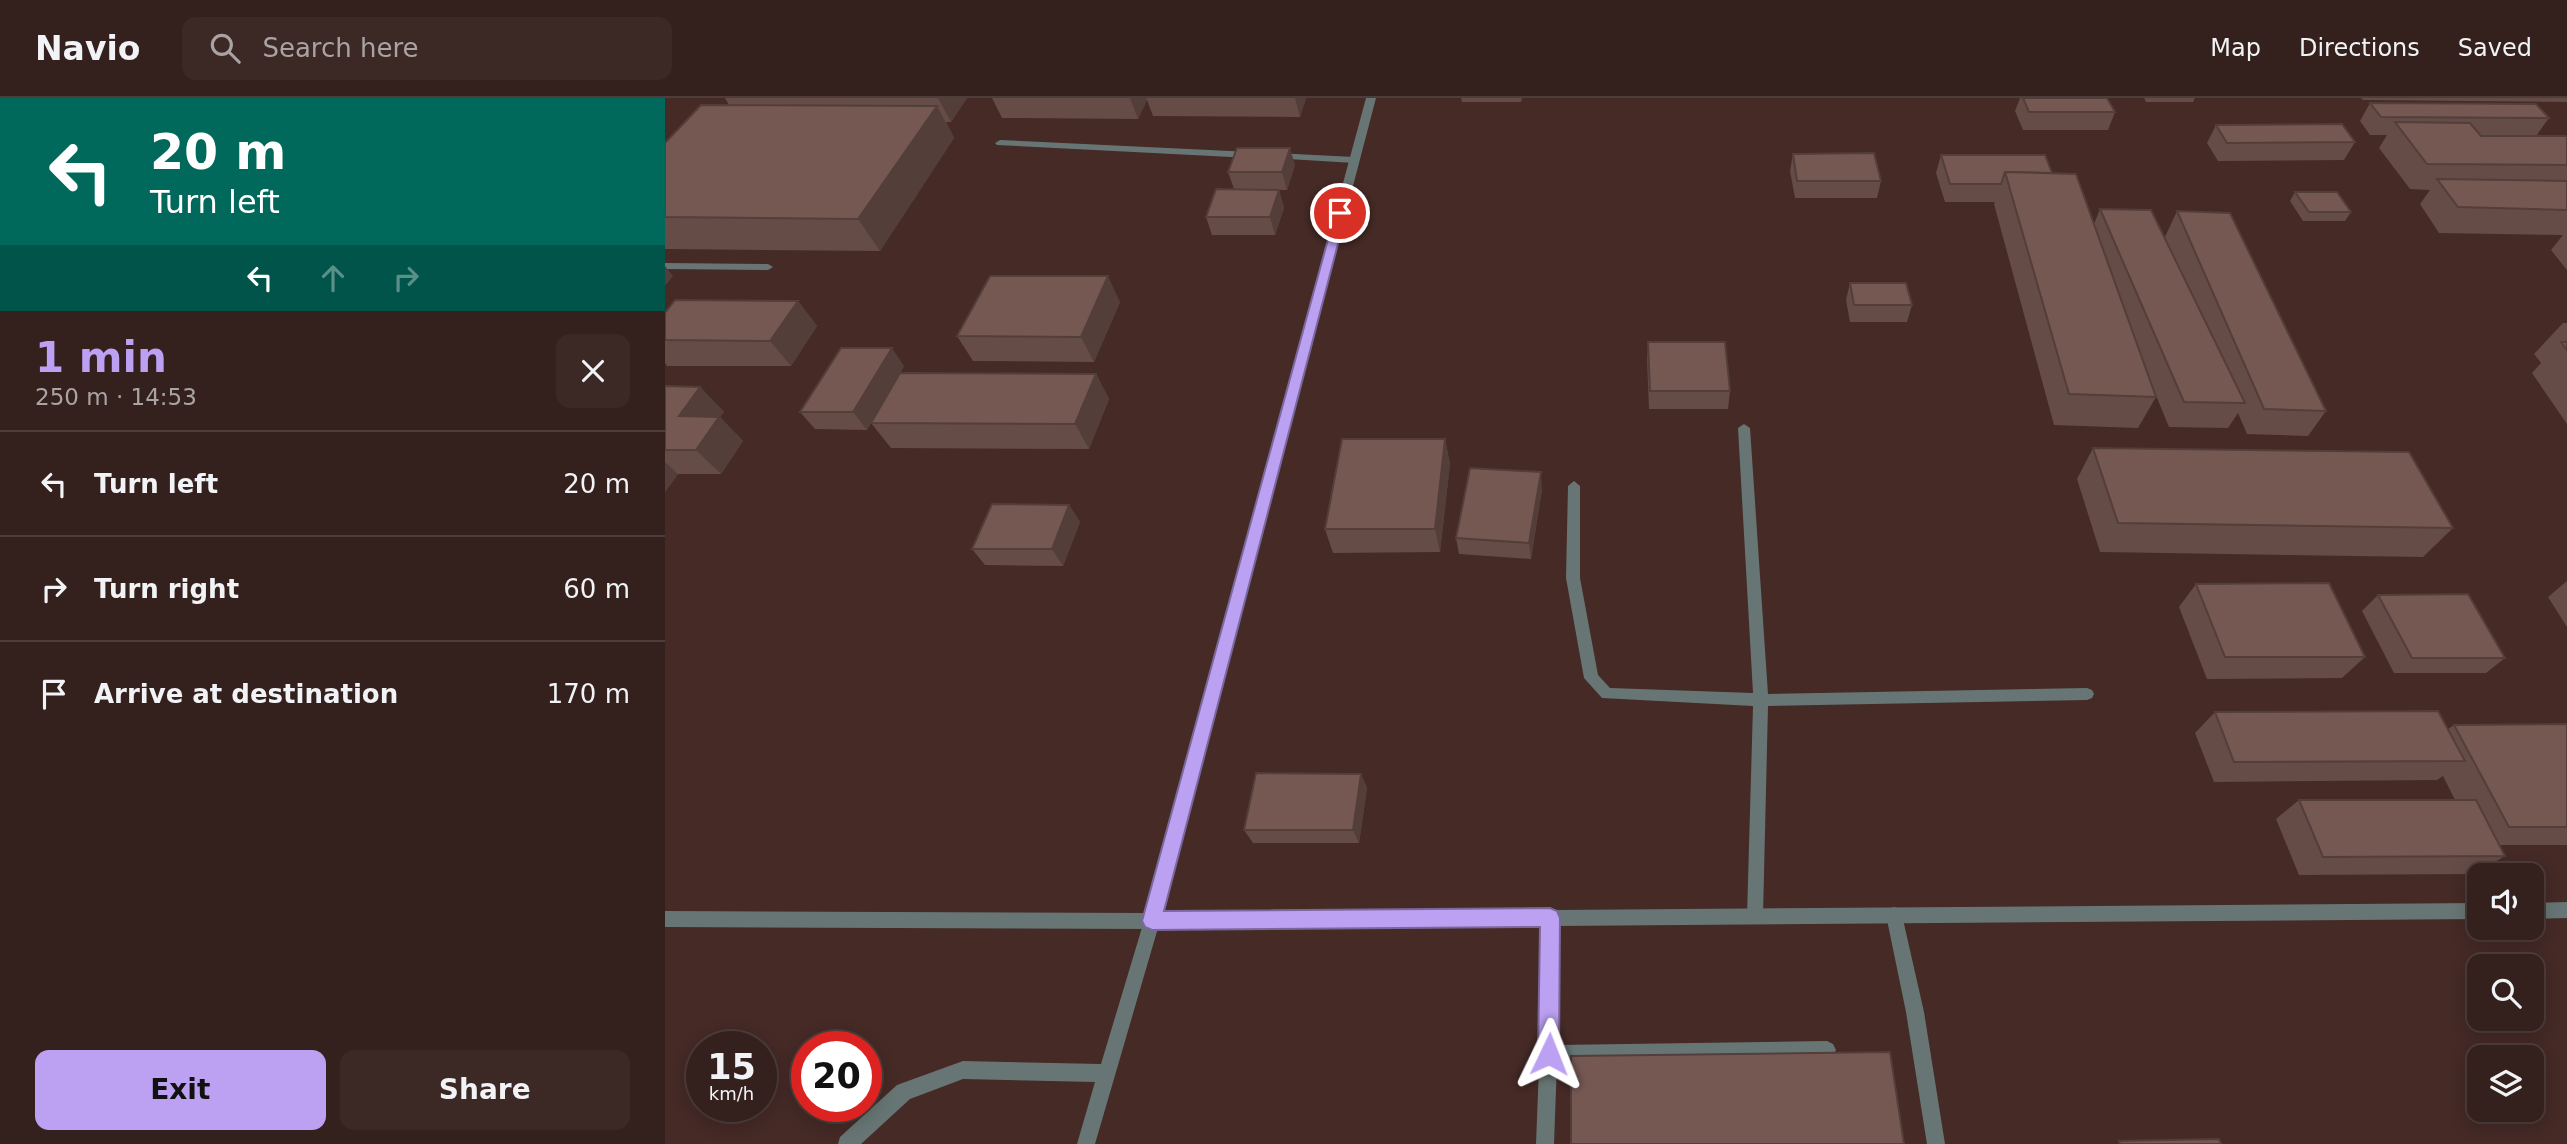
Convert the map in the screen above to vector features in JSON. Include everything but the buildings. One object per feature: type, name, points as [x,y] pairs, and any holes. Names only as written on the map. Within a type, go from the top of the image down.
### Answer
[{"type":"street","points":[[1086,1144],[1152,921],[1371,98]]},
{"type":"street","points":[[1000,143],[1354,160]]},
{"type":"street","points":[[665,266],[768,267]]},
{"type":"street","points":[[1744,428],[1761,700],[1755,916]]},
{"type":"street","points":[[1574,486],[1573,578],[1591,678],[1607,694],[1761,700],[2087,694]]},
{"type":"street","points":[[2544,911],[2567,910]]},
{"type":"street","points":[[665,919],[1152,921],[2467,911]]},
{"type":"street","points":[[1895,915],[1915,1012],[1936,1144]]},
{"type":"street","points":[[1545,1144],[1550,918]]},
{"type":"street","points":[[1549,1054],[1827,1050]]},
{"type":"street","points":[[847,1144],[904,1092],[963,1070],[1107,1073]]},
{"type":"route","points":[[1340,213],[1152,921],[1550,918],[1549,1054]]}]
